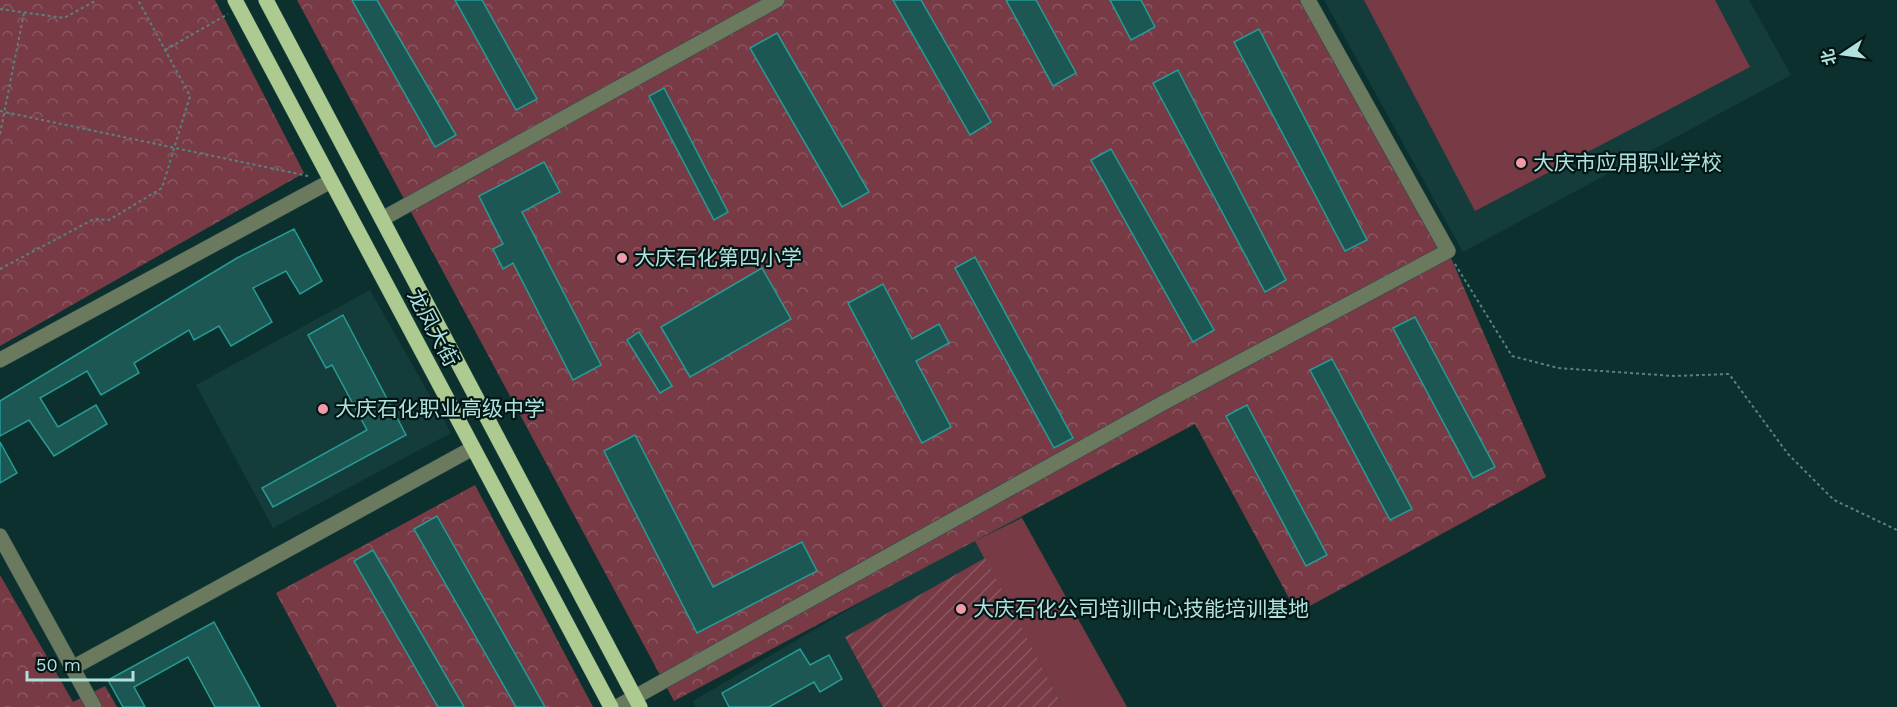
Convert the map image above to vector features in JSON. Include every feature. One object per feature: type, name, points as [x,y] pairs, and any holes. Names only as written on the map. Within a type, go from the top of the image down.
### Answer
[{"type":"main road","name":"龙凤大街","points":[[266,0],[636,701]]},
{"type":"main road","name":"龙凤大街","points":[[237,4],[611,707]]},
{"type":"street","points":[[382,219],[777,0]]},
{"type":"street","points":[[617,707],[636,701],[1153,408],[1448,251],[1308,0]]},
{"type":"street","points":[[0,360],[331,181]]},
{"type":"street","points":[[72,668],[473,448]]},
{"type":"street","points":[[0,536],[94,707]]},
{"type":"path","points":[[0,9],[64,18],[97,0]]},
{"type":"path","points":[[0,269],[94,219],[109,220],[162,188],[190,96],[138,0]]},
{"type":"path","points":[[165,50],[237,4]]},
{"type":"path","points":[[0,134],[24,13]]},
{"type":"path","points":[[0,111],[331,181]]},
{"type":"path","points":[[1448,251],[1512,356],[1558,368],[1674,376],[1729,374],[1788,454],[1834,500],[1897,530]]},
{"type":"shaded area","name":"大庆市应用职业学校","points":[[1324,0],[1749,0],[1791,75],[1463,252]]},
{"type":"shaded area","name":"大庆石化职业高级中学","points":[[370,290],[451,433],[273,528],[196,385]]},
{"type":"shaded area","name":"大庆石化公司培训中心技能培训基地","points":[[1018,510],[1127,707],[696,707],[693,701]]},
{"type":"green space","points":[[0,0],[215,0],[304,173],[0,346]]},
{"type":"green space","points":[[297,0],[1308,0],[1448,251],[1546,477],[1297,613],[1195,424],[674,701]]},
{"type":"green space","name":"大庆市应用职业学校","points":[[1364,0],[1715,0],[1750,67],[1475,211]]},
{"type":"green space","points":[[475,485],[593,707],[337,707],[276,593]]},
{"type":"green space","points":[[1022,518],[1127,707],[1063,707],[975,541]]},
{"type":"green space","points":[[985,558],[1063,707],[883,707],[845,637]]},
{"type":"green space","points":[[0,575],[73,702],[105,686],[117,707],[0,707]]},
{"type":"building","points":[[352,0],[377,0],[456,135],[435,147]]},
{"type":"building","points":[[455,0],[482,0],[537,99],[516,110]]},
{"type":"building","points":[[893,0],[921,0],[991,122],[970,135]]},
{"type":"building","points":[[1006,0],[1036,0],[1076,73],[1053,86]]},
{"type":"building","points":[[1110,0],[1141,0],[1155,27],[1131,40]]},
{"type":"building","points":[[1259,29],[1367,240],[1345,251],[1234,42]]},
{"type":"building","points":[[777,33],[869,192],[842,207],[750,48]]},
{"type":"building","points":[[1178,70],[1286,280],[1265,292],[1153,83]]},
{"type":"building","points":[[664,88],[728,212],[714,220],[649,96]]},
{"type":"building","points":[[1111,149],[1214,330],[1193,342],[1091,160]]},
{"type":"building","points":[[544,162],[560,192],[522,212],[601,365],[573,380],[513,263],[503,269],[493,249],[503,244],[479,196]]},
{"type":"building","points":[[294,229],[322,281],[300,294],[286,271],[253,288],[272,322],[231,346],[219,326],[194,340],[189,330],[134,363],[139,373],[101,395],[87,371],[40,398],[58,427],[96,405],[107,424],[54,456],[29,420],[0,436],[0,401],[237,258]]},
{"type":"building","points":[[975,257],[1073,438],[1054,448],[955,268]]},
{"type":"building","points":[[762,268],[791,319],[690,377],[661,327]]},
{"type":"building","points":[[883,284],[912,339],[939,324],[949,343],[916,361],[951,427],[922,443],[848,303]]},
{"type":"building","points":[[343,315],[406,435],[273,507],[262,488],[367,430],[332,365],[326,368],[308,335]]},
{"type":"building","points":[[1415,317],[1495,467],[1473,478],[1393,328]]},
{"type":"building","points":[[639,332],[672,386],[660,393],[627,340]]},
{"type":"building","points":[[1332,359],[1412,509],[1390,520],[1310,370]]},
{"type":"building","points":[[1247,405],[1327,555],[1306,566],[1226,416]]},
{"type":"building","points":[[635,435],[713,587],[802,542],[817,571],[697,633],[604,451]]},
{"type":"building","points":[[0,442],[17,473],[0,483]]},
{"type":"building","points":[[437,516],[545,707],[516,707],[414,529]]},
{"type":"building","points":[[373,550],[464,707],[438,707],[354,561]]},
{"type":"building","points":[[214,622],[260,707],[215,707],[188,657],[134,687],[145,707],[123,707],[108,680]]},
{"type":"building","points":[[800,649],[810,665],[829,655],[842,679],[820,692],[814,682],[769,707],[729,707],[722,693]]},
{"type":"place","name":"大庆市应用职业学校","points":[[1521,163]]},
{"type":"place","name":"大庆石化第四小学","points":[[622,258]]},
{"type":"place","name":"大庆石化职业高级中学","points":[[323,409]]},
{"type":"place","name":"大庆石化公司培训中心技能培训基地","points":[[961,609]]}]
